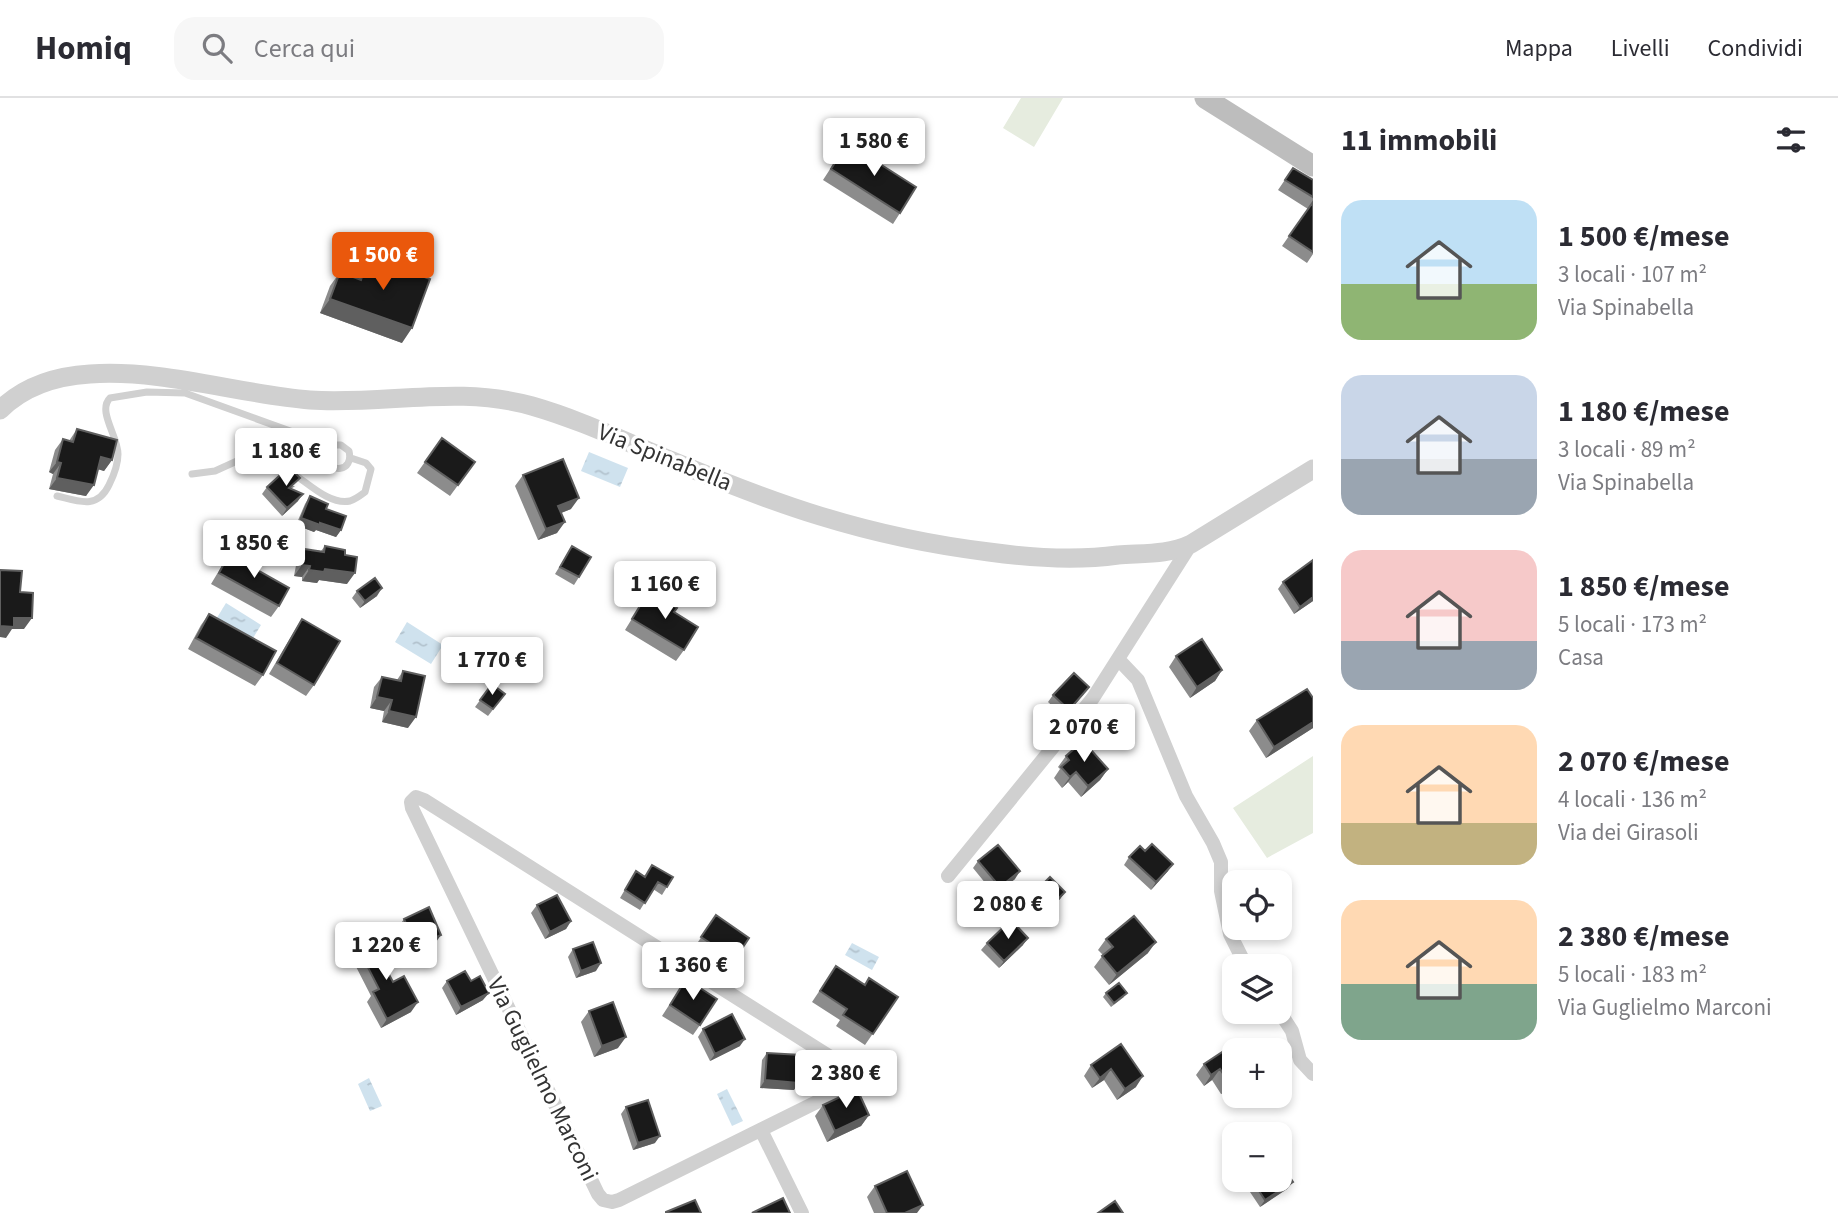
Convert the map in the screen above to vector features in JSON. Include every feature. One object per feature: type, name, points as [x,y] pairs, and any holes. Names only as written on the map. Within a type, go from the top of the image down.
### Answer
[{"type":"main road","points":[[1205,98],[1313,166]]},
{"type":"street","name":"Via Spinabella","points":[[0,410],[30,388],[51,380],[111,374],[185,387],[314,400],[351,401],[431,396],[512,400],[553,412],[677,463],[819,516],[952,547],[1066,559],[1163,552],[1191,544],[1313,469]]},
{"type":"street","points":[[947,876],[1093,698],[1191,544]]},
{"type":"street","points":[[1119,660],[1138,681],[1186,796],[1221,862],[1221,891],[1230,934],[1240,954]]},
{"type":"street","name":"Via Guglielmo Marconi","points":[[416,797],[424,800],[852,1073],[853,1079],[849,1085],[761,1130],[619,1200],[608,1202],[601,1199],[412,808],[413,799],[416,797]]},
{"type":"street","points":[[1288,1024],[1293,1031],[1300,1060],[1313,1074]]},
{"type":"street","points":[[761,1130],[802,1213]]},
{"type":"lane","points":[[57,496],[85,503],[99,498],[106,490],[115,472],[118,454],[116,439],[105,410],[105,404],[110,398],[185,387],[330,445],[341,445],[349,451],[351,458],[346,466],[340,469],[331,468],[325,463],[282,447],[270,447],[215,471],[192,474]]},
{"type":"lane","points":[[325,463],[322,457],[330,445]]},
{"type":"lane","points":[[298,477],[331,499],[353,500],[365,492],[371,469],[366,463],[351,458]]},
{"type":"shaded area","points":[[1021,98],[1063,98],[1034,147],[1003,128]]},
{"type":"shaded area","points":[[1313,756],[1313,833],[1267,858],[1233,808]]},
{"type":"water","points":[[589,452],[628,468],[620,487],[581,471]]},
{"type":"water","points":[[226,603],[261,625],[250,643],[215,621]]},
{"type":"water","points":[[407,622],[443,645],[431,664],[395,642]]},
{"type":"water","points":[[852,943],[879,957],[872,970],[845,955]]},
{"type":"water","points":[[369,1078],[382,1106],[370,1111],[358,1084]]},
{"type":"water","points":[[727,1089],[743,1121],[732,1126],[717,1094]]},
{"type":"building","points":[[847,143],[916,187],[900,213],[831,169]]},
{"type":"building","points":[[1293,168],[1313,180],[1313,197],[1285,180]]},
{"type":"building","points":[[1313,202],[1313,252],[1289,236]]},
{"type":"building","points":[[369,257],[430,279],[412,328],[330,299],[340,272],[361,280]]},
{"type":"building","points":[[77,429],[117,440],[112,460],[101,457],[94,485],[57,478],[61,463],[57,462],[63,439],[73,442]]},
{"type":"building","points":[[442,438],[475,462],[458,485],[425,462]]},
{"type":"building","points":[[563,459],[579,498],[558,506],[565,522],[546,529],[523,475]]},
{"type":"building","points":[[289,467],[300,478],[289,488],[303,494],[287,508],[267,487]]},
{"type":"building","points":[[310,496],[328,504],[326,509],[346,516],[341,530],[301,518]]},
{"type":"building","points":[[325,546],[345,550],[345,555],[357,557],[355,573],[309,570],[310,566],[302,565],[304,549],[324,552]]},
{"type":"building","points":[[572,546],[591,557],[579,577],[560,567]]},
{"type":"building","points":[[229,554],[289,588],[279,606],[219,573]]},
{"type":"building","points":[[1313,560],[1313,597],[1300,607],[1283,582]]},
{"type":"building","points":[[0,570],[22,571],[20,592],[33,593],[32,618],[14,618],[14,627],[0,626]]},
{"type":"building","points":[[375,578],[382,588],[365,601],[357,591]]},
{"type":"building","points":[[649,591],[677,608],[674,612],[698,627],[684,650],[632,619]]},
{"type":"building","points":[[209,614],[276,651],[263,675],[196,638]]},
{"type":"building","points":[[302,619],[340,641],[314,685],[277,663]]},
{"type":"building","points":[[1202,639],[1222,670],[1197,687],[1176,656]]},
{"type":"building","points":[[403,671],[425,676],[416,717],[389,711],[392,700],[377,697],[382,677],[401,681]]},
{"type":"building","points":[[1074,673],[1089,687],[1069,710],[1053,695]]},
{"type":"building","points":[[492,684],[505,694],[493,709],[480,700]]},
{"type":"building","points":[[1307,689],[1313,698],[1313,722],[1274,747],[1257,720]]},
{"type":"building","points":[[1083,741],[1108,769],[1088,786],[1076,772],[1070,777],[1061,767],[1069,760],[1066,756]]},
{"type":"building","points":[[1152,844],[1173,864],[1156,882],[1129,857],[1140,846],[1145,851]]},
{"type":"building","points":[[998,845],[1020,871],[1000,887],[978,861]]},
{"type":"building","points":[[652,865],[673,877],[667,887],[658,882],[645,903],[625,890],[636,871],[645,877]]},
{"type":"building","points":[[1050,877],[1065,892],[1046,911],[1031,896]]},
{"type":"building","points":[[557,895],[571,921],[550,932],[537,905]]},
{"type":"building","points":[[429,907],[441,935],[416,946],[404,919]]},
{"type":"building","points":[[716,915],[749,938],[735,959],[701,937]]},
{"type":"building","points":[[1134,916],[1156,942],[1117,974],[1102,956],[1113,947],[1106,939]]},
{"type":"building","points":[[1011,920],[1028,938],[1004,961],[987,943]]},
{"type":"building","points":[[368,935],[393,982],[404,976],[418,1002],[387,1019],[373,992],[379,989],[355,942]]},
{"type":"building","points":[[593,942],[601,963],[581,971],[573,949]]},
{"type":"building","points":[[836,966],[865,985],[869,978],[898,997],[873,1034],[843,1015],[847,1009],[820,991]]},
{"type":"building","points":[[465,971],[471,981],[480,976],[489,993],[461,1007],[447,981]]},
{"type":"building","points":[[686,979],[717,999],[700,1025],[670,1005]]},
{"type":"building","points":[[1119,983],[1127,993],[1114,1003],[1106,993]]},
{"type":"building","points":[[613,1002],[626,1037],[602,1046],[589,1011]]},
{"type":"building","points":[[732,1014],[745,1039],[715,1054],[703,1029]]},
{"type":"building","points":[[1121,1044],[1143,1076],[1125,1089],[1111,1069],[1100,1078],[1091,1065]]},
{"type":"building","points":[[1222,1052],[1222,1072],[1220,1069],[1211,1075],[1204,1064]]},
{"type":"building","points":[[767,1053],[801,1055],[799,1083],[765,1080]]},
{"type":"building","points":[[857,1089],[869,1115],[835,1131],[823,1105]]},
{"type":"building","points":[[648,1100],[660,1136],[638,1143],[626,1107]]},
{"type":"building","points":[[907,1171],[923,1205],[905,1213],[887,1213],[875,1186]]},
{"type":"building","points":[[1260,1192],[1277,1192],[1265,1200]]},
{"type":"building","points":[[783,1198],[790,1213],[752,1213]]},
{"type":"building","points":[[695,1200],[701,1213],[666,1213],[666,1212]]},
{"type":"building","points":[[1115,1201],[1123,1213],[1098,1213]]}]
